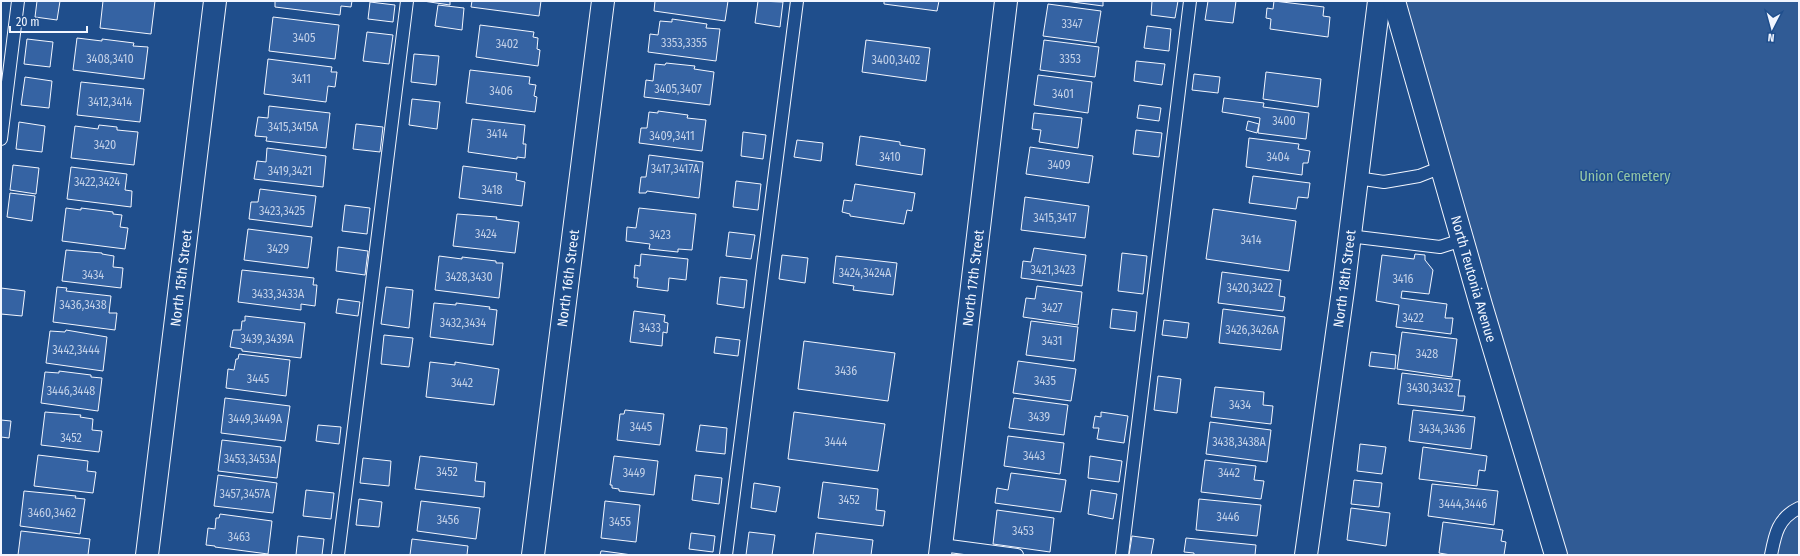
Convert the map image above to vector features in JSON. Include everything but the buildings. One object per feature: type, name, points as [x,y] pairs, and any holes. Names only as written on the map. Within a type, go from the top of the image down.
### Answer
[{"type":"street","name":"North 15th Street","points":[[147,555],[215,1]]},
{"type":"street","name":"North 16th Street","points":[[533,555],[603,1]]},
{"type":"street","name":"North 17th Street","points":[[941,550],[1006,1]]},
{"type":"street","name":"North 18th Street","points":[[1306,555],[1350,236],[1379,1]]},
{"type":"street","name":"North Teutonia Avenue","points":[[1394,1],[1462,240],[1556,555]]},
{"type":"lane","points":[[1,139],[18,1]]},
{"type":"lane","points":[[338,555],[407,1]]},
{"type":"lane","points":[[726,555],[797,1]]},
{"type":"lane","points":[[1122,555],[1190,1]]},
{"type":"lane","points":[[1358,168],[1384,182],[1419,176],[1442,167]]},
{"type":"lane","points":[[1350,236],[1440,247],[1462,240]]},
{"type":"lane","points":[[1771,555],[1777,528],[1791,511],[1799,508]]},
{"type":"lane","points":[[941,550],[1017,555]]},
{"type":"shaded area","name":"Union Cemetery","points":[[1394,1],[1799,1],[1799,555],[1556,555]]}]
